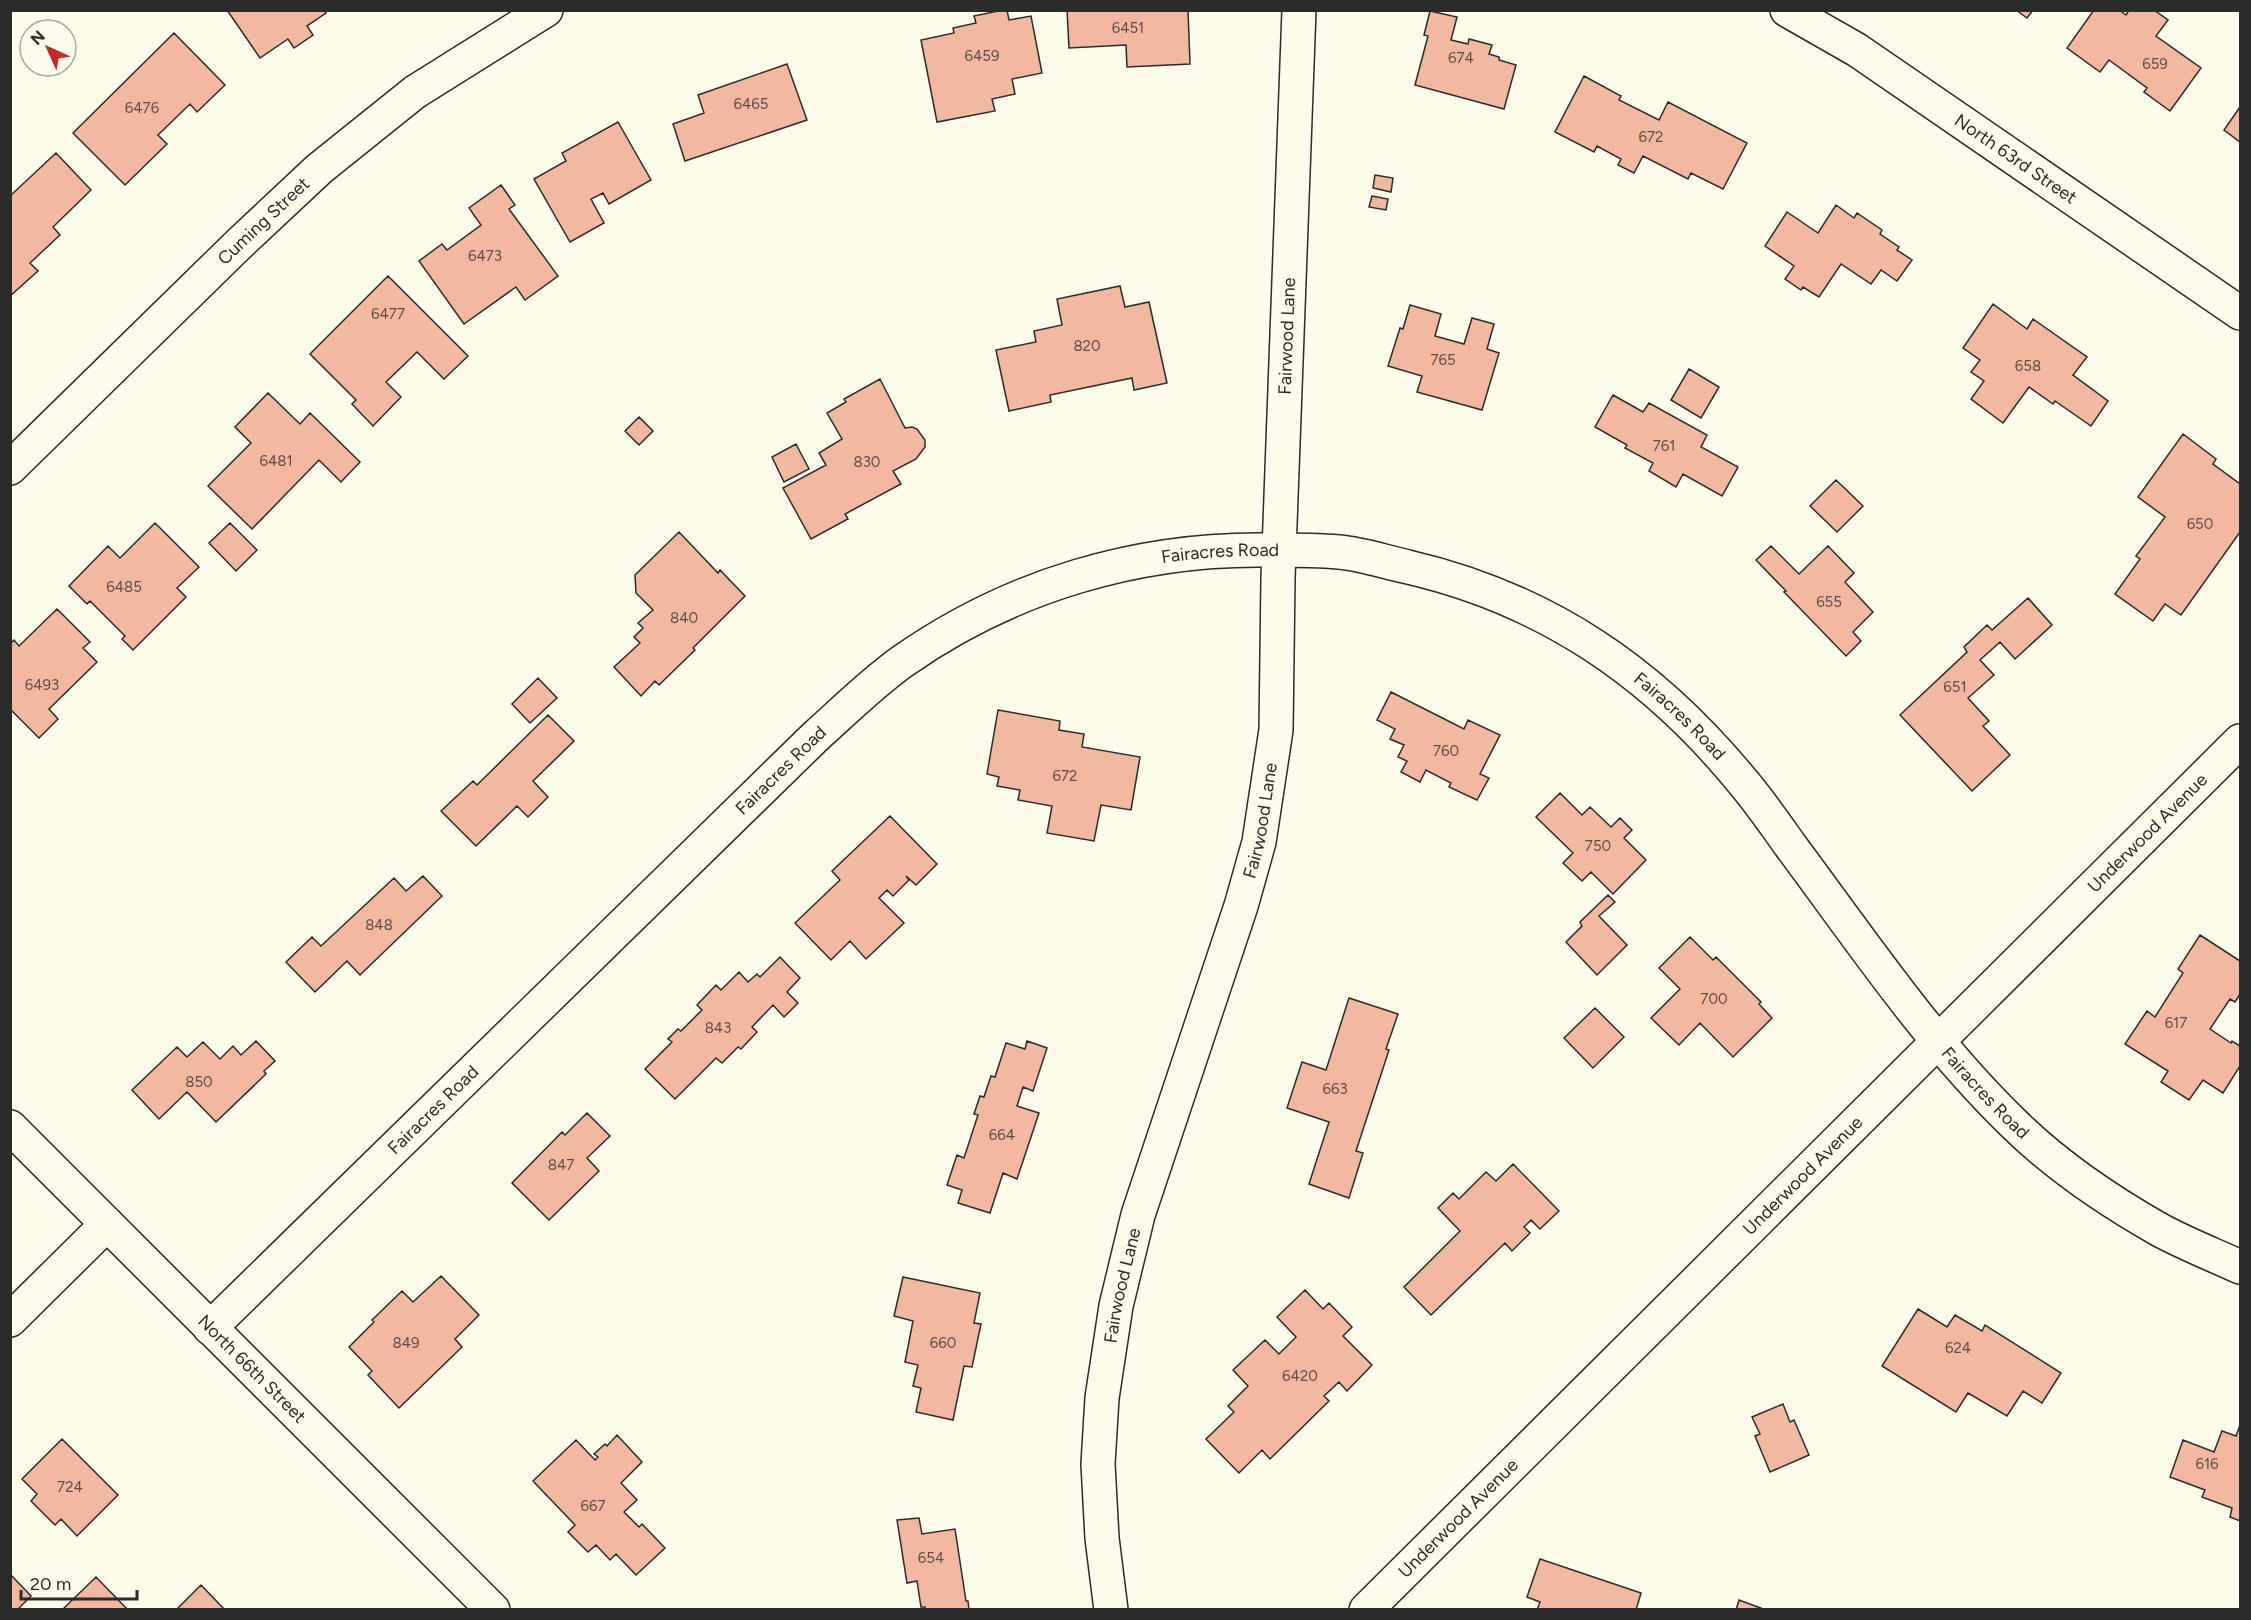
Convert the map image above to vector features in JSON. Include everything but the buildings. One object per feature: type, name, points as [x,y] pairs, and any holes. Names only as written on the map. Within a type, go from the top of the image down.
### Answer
[{"type":"street","name":"Cuming Street","points":[[10,468],[318,169],[415,92],[546,10]]},
{"type":"street","name":"Fairwood Lane","points":[[1111,1610],[1102,1538],[1098,1464],[1102,1398],[1116,1306],[1138,1215],[1241,906],[1259,842],[1276,730],[1279,550],[1299,10]]},
{"type":"street","name":"North 63rd Street","points":[[1787,10],[1857,50],[2241,313]]},
{"type":"street","name":"Fairacres Road","points":[[210,1328],[816,736],[898,664],[985,611],[1028,592],[1078,575],[1175,555],[1226,549],[1343,552],[1443,575],[1510,599],[1571,630],[1605,651],[1694,727],[1743,782],[1903,997],[1970,1079],[2013,1123],[2068,1170],[2117,1204],[2163,1232],[2241,1267]]},
{"type":"street","name":"Underwood Avenue","points":[[1365,1610],[2241,741]]},
{"type":"street","name":"North 66th Street","points":[[10,1127],[493,1610]]},
{"type":"street","points":[[10,1320],[107,1224]]}]
